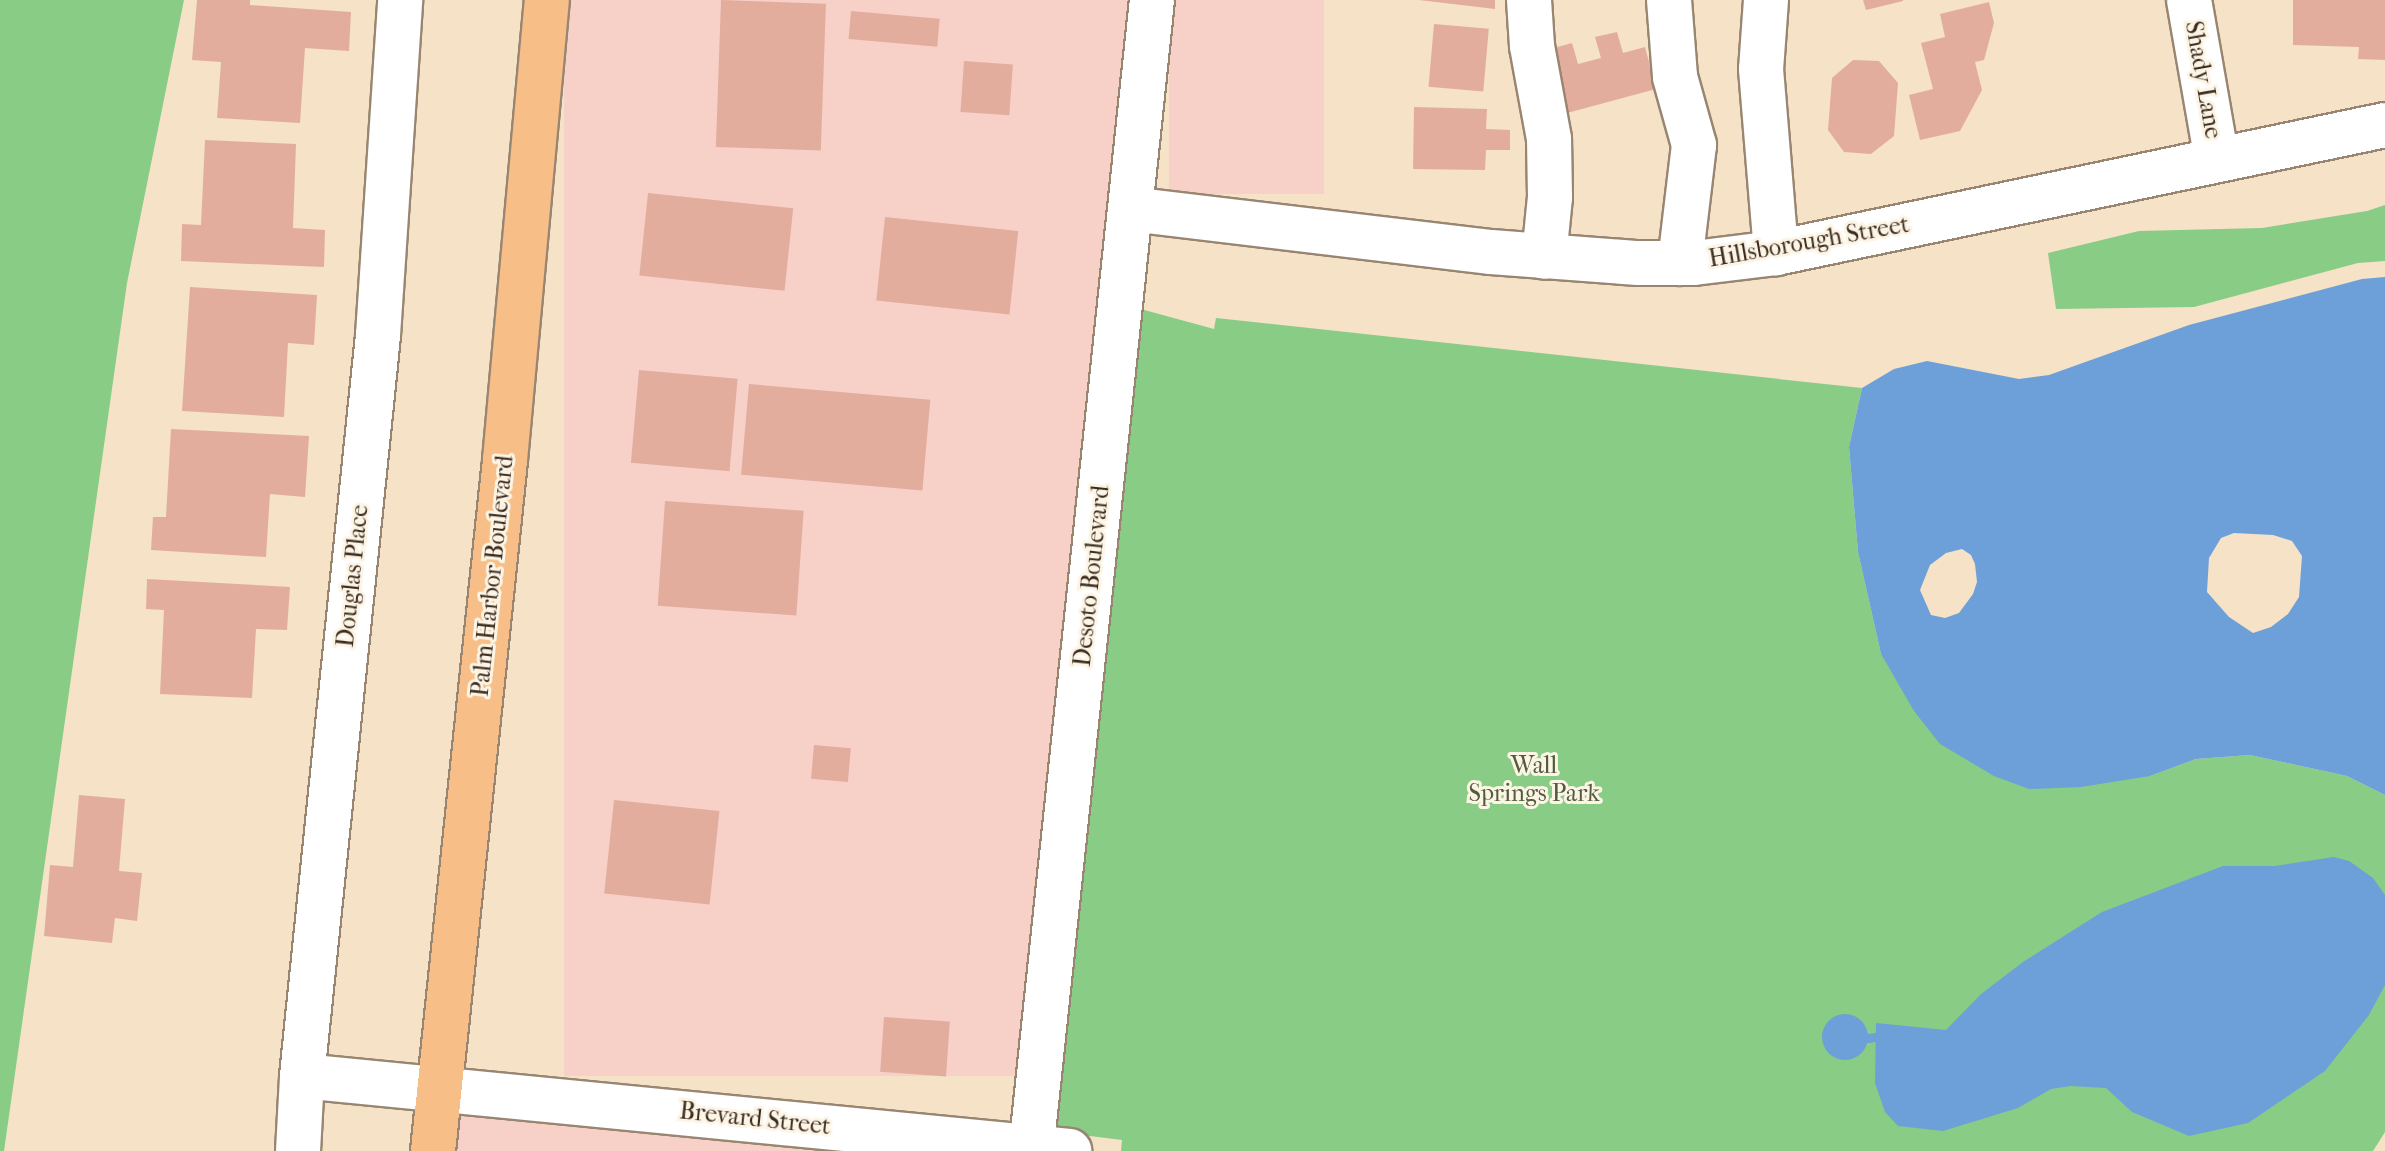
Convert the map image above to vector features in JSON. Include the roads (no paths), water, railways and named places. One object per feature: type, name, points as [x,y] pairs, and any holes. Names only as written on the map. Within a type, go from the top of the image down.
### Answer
[{"type":"main road","name":"Palm Harbor Boulevard","points":[[433,1151],[505,460],[547,0]]},
{"type":"street","name":"Douglas Place","points":[[298,1151],[302,1076],[378,335],[400,0]]},
{"type":"street","name":"Desoto Boulevard","points":[[1044,1149],[1152,0]]},
{"type":"street","points":[[1529,0],[1532,46],[1549,139],[1550,197],[1544,257]]},
{"type":"street","points":[[1669,0],[1675,77],[1694,145],[1680,263]]},
{"type":"street","points":[[1766,0],[1761,69],[1776,253]]},
{"type":"street","name":"Shady Lane","points":[[2189,0],[2217,160]]},
{"type":"street","name":"Hillsborough Street","points":[[1130,209],[1544,257],[1680,263],[1776,253],[2385,125]]},
{"type":"street","name":"Brevard Street","points":[[302,1076],[440,1087],[1044,1149]]},
{"type":"water","points":[[2385,277],[2385,795],[2347,776],[2250,755],[2196,759],[2150,776],[2081,787],[2029,789],[1994,776],[1940,744],[1914,711],[1881,654],[1858,552],[1849,447],[1862,388],[1894,369],[1927,361],[2019,379],[2049,375],[2189,325],[2362,279]],"holes":[[[2234,533],[2273,535],[2292,541],[2302,556],[2299,597],[2288,614],[2271,627],[2253,633],[2229,617],[2207,592],[2209,558],[2221,538]],[[1962,549],[1971,555],[1975,564],[1977,582],[1973,594],[1959,613],[1945,618],[1931,615],[1920,590],[1930,565],[1946,553]]]},
{"type":"water","points":[[2334,857],[2349,861],[2373,878],[2385,895],[2385,985],[2369,1015],[2325,1071],[2248,1123],[2189,1136],[2132,1112],[2106,1088],[2071,1086],[2051,1089],[2018,1108],[1943,1131],[1898,1126],[1885,1112],[1875,1083],[1876,1023],[1946,1030],[1981,994],[2023,962],[2102,912],[2223,866],[2275,866]]},
{"type":"water","points":[[1845,1014],[1861,1021],[1868,1037],[1861,1053],[1845,1060],[1829,1053],[1822,1037],[1829,1021]]},
{"type":"waterway","points":[[1868,1038],[1875,1037]]},
{"type":"park label","name":"Wall Springs Park","points":[[1534,780]]}]
